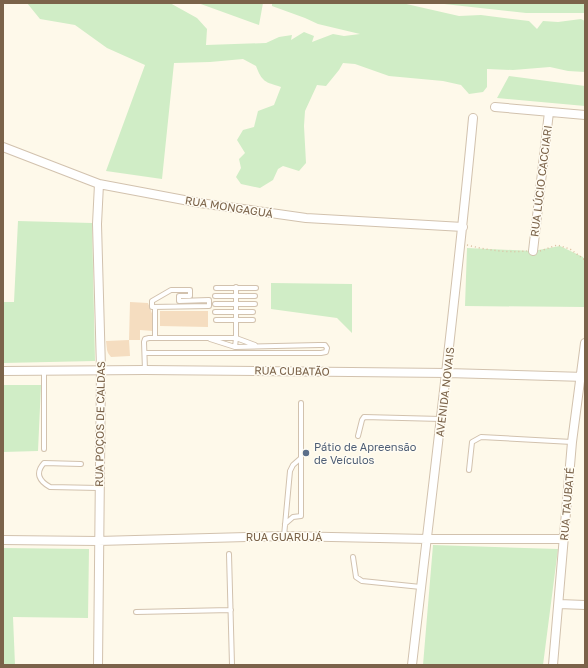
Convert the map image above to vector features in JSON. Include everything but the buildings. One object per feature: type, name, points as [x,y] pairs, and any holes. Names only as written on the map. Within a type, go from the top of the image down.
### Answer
[{"type":"street","points":[[495,107],[585,115]]},
{"type":"street","name":"RUA LÚCIO CACCIARI","points":[[533,251],[549,112]]},
{"type":"street","name":"AVENIDA NOVAIS","points":[[412,665],[462,244],[474,118]]},
{"type":"street","name":"RUA MONGAGUÁ","points":[[3,147],[100,184],[200,203],[306,218],[463,227]]},
{"type":"street","name":"RUA POÇOS DE CALDAS","points":[[98,665],[98,541],[101,369],[97,224],[100,184]]},
{"type":"street","name":"RUA TAUBATÉ","points":[[553,665],[572,442],[583,377],[585,343]]},
{"type":"street","name":"RUA CUBATÃO","points":[[3,371],[101,369],[447,373],[583,377]]},
{"type":"street","name":"RUA GUARUJÁ","points":[[3,540],[98,541],[284,536],[426,540],[564,539]]},
{"type":"street","points":[[559,604],[585,605]]},
{"type":"lane","points":[[216,288],[256,288]]},
{"type":"lane","points":[[236,288],[236,347]]},
{"type":"lane","points":[[155,307],[209,306],[209,300],[179,301],[179,296],[190,296],[190,290],[170,290],[152,301],[152,307],[155,307],[155,338]]},
{"type":"lane","points":[[216,296],[255,296]]},
{"type":"lane","points":[[215,304],[255,304]]},
{"type":"lane","points":[[215,312],[253,312]]},
{"type":"lane","points":[[216,320],[253,320]]},
{"type":"lane","points":[[145,353],[321,353],[326,352],[327,348],[325,345],[236,347],[206,337]]},
{"type":"lane","points":[[145,370],[145,339],[149,338],[236,338],[258,346]]},
{"type":"lane","points":[[44,370],[44,449]]},
{"type":"lane","points":[[285,524],[293,517],[301,516],[301,403]]},
{"type":"lane","points":[[358,436],[364,417],[441,419]]},
{"type":"lane","points":[[469,470],[472,442],[481,437],[572,442]]},
{"type":"lane","points":[[284,536],[290,471],[293,465],[301,458]]},
{"type":"lane","points":[[81,464],[44,463],[39,468],[39,475],[44,484],[50,487],[99,488]]},
{"type":"lane","points":[[229,554],[232,665]]},
{"type":"lane","points":[[353,557],[356,577],[362,581],[421,587]]},
{"type":"lane","points":[[136,612],[231,610]]},
{"type":"path","points":[[462,244],[486,250],[513,252],[543,251],[557,245],[570,249],[585,260]]},
{"type":"green space","points":[[27,3],[170,3],[197,18],[207,29],[206,45],[266,43],[279,37],[292,35],[291,40],[304,32],[314,36],[312,42],[333,34],[344,36],[360,34],[318,24],[272,6],[272,3],[402,3],[459,16],[481,15],[529,21],[537,29],[543,21],[558,22],[581,19],[585,21],[585,72],[568,71],[550,67],[513,70],[487,69],[487,87],[483,92],[469,94],[461,85],[443,81],[389,76],[355,64],[343,63],[326,86],[317,85],[305,111],[304,126],[306,163],[299,171],[283,166],[278,169],[273,180],[260,188],[241,184],[236,177],[241,168],[239,159],[245,153],[237,140],[243,130],[254,127],[258,111],[274,105],[281,87],[265,81],[260,75],[256,66],[243,59],[174,63],[162,179],[106,171],[145,65],[107,48],[75,25],[40,19]]},
{"type":"green space","points":[[198,3],[263,3],[259,25]]},
{"type":"green space","points":[[435,3],[585,3],[585,13],[526,13]]},
{"type":"green space","points":[[509,76],[585,86],[585,106],[497,98]]},
{"type":"green space","points":[[18,221],[92,223],[95,361],[3,363],[3,302],[14,302]]},
{"type":"green space","points":[[560,246],[583,257],[585,262],[585,307],[465,306],[467,248],[533,251]]},
{"type":"green space","points":[[271,283],[352,284],[352,333],[337,318],[271,309]]},
{"type":"green space","points":[[3,385],[41,385],[38,451],[3,452]]},
{"type":"green space","points":[[433,545],[558,549],[543,665],[423,665]]},
{"type":"green space","points":[[3,548],[89,549],[88,618],[13,617],[15,665],[3,665]]},
{"type":"place","name":"Pátio de Apreensão de Veículos","points":[[306,453]]}]
